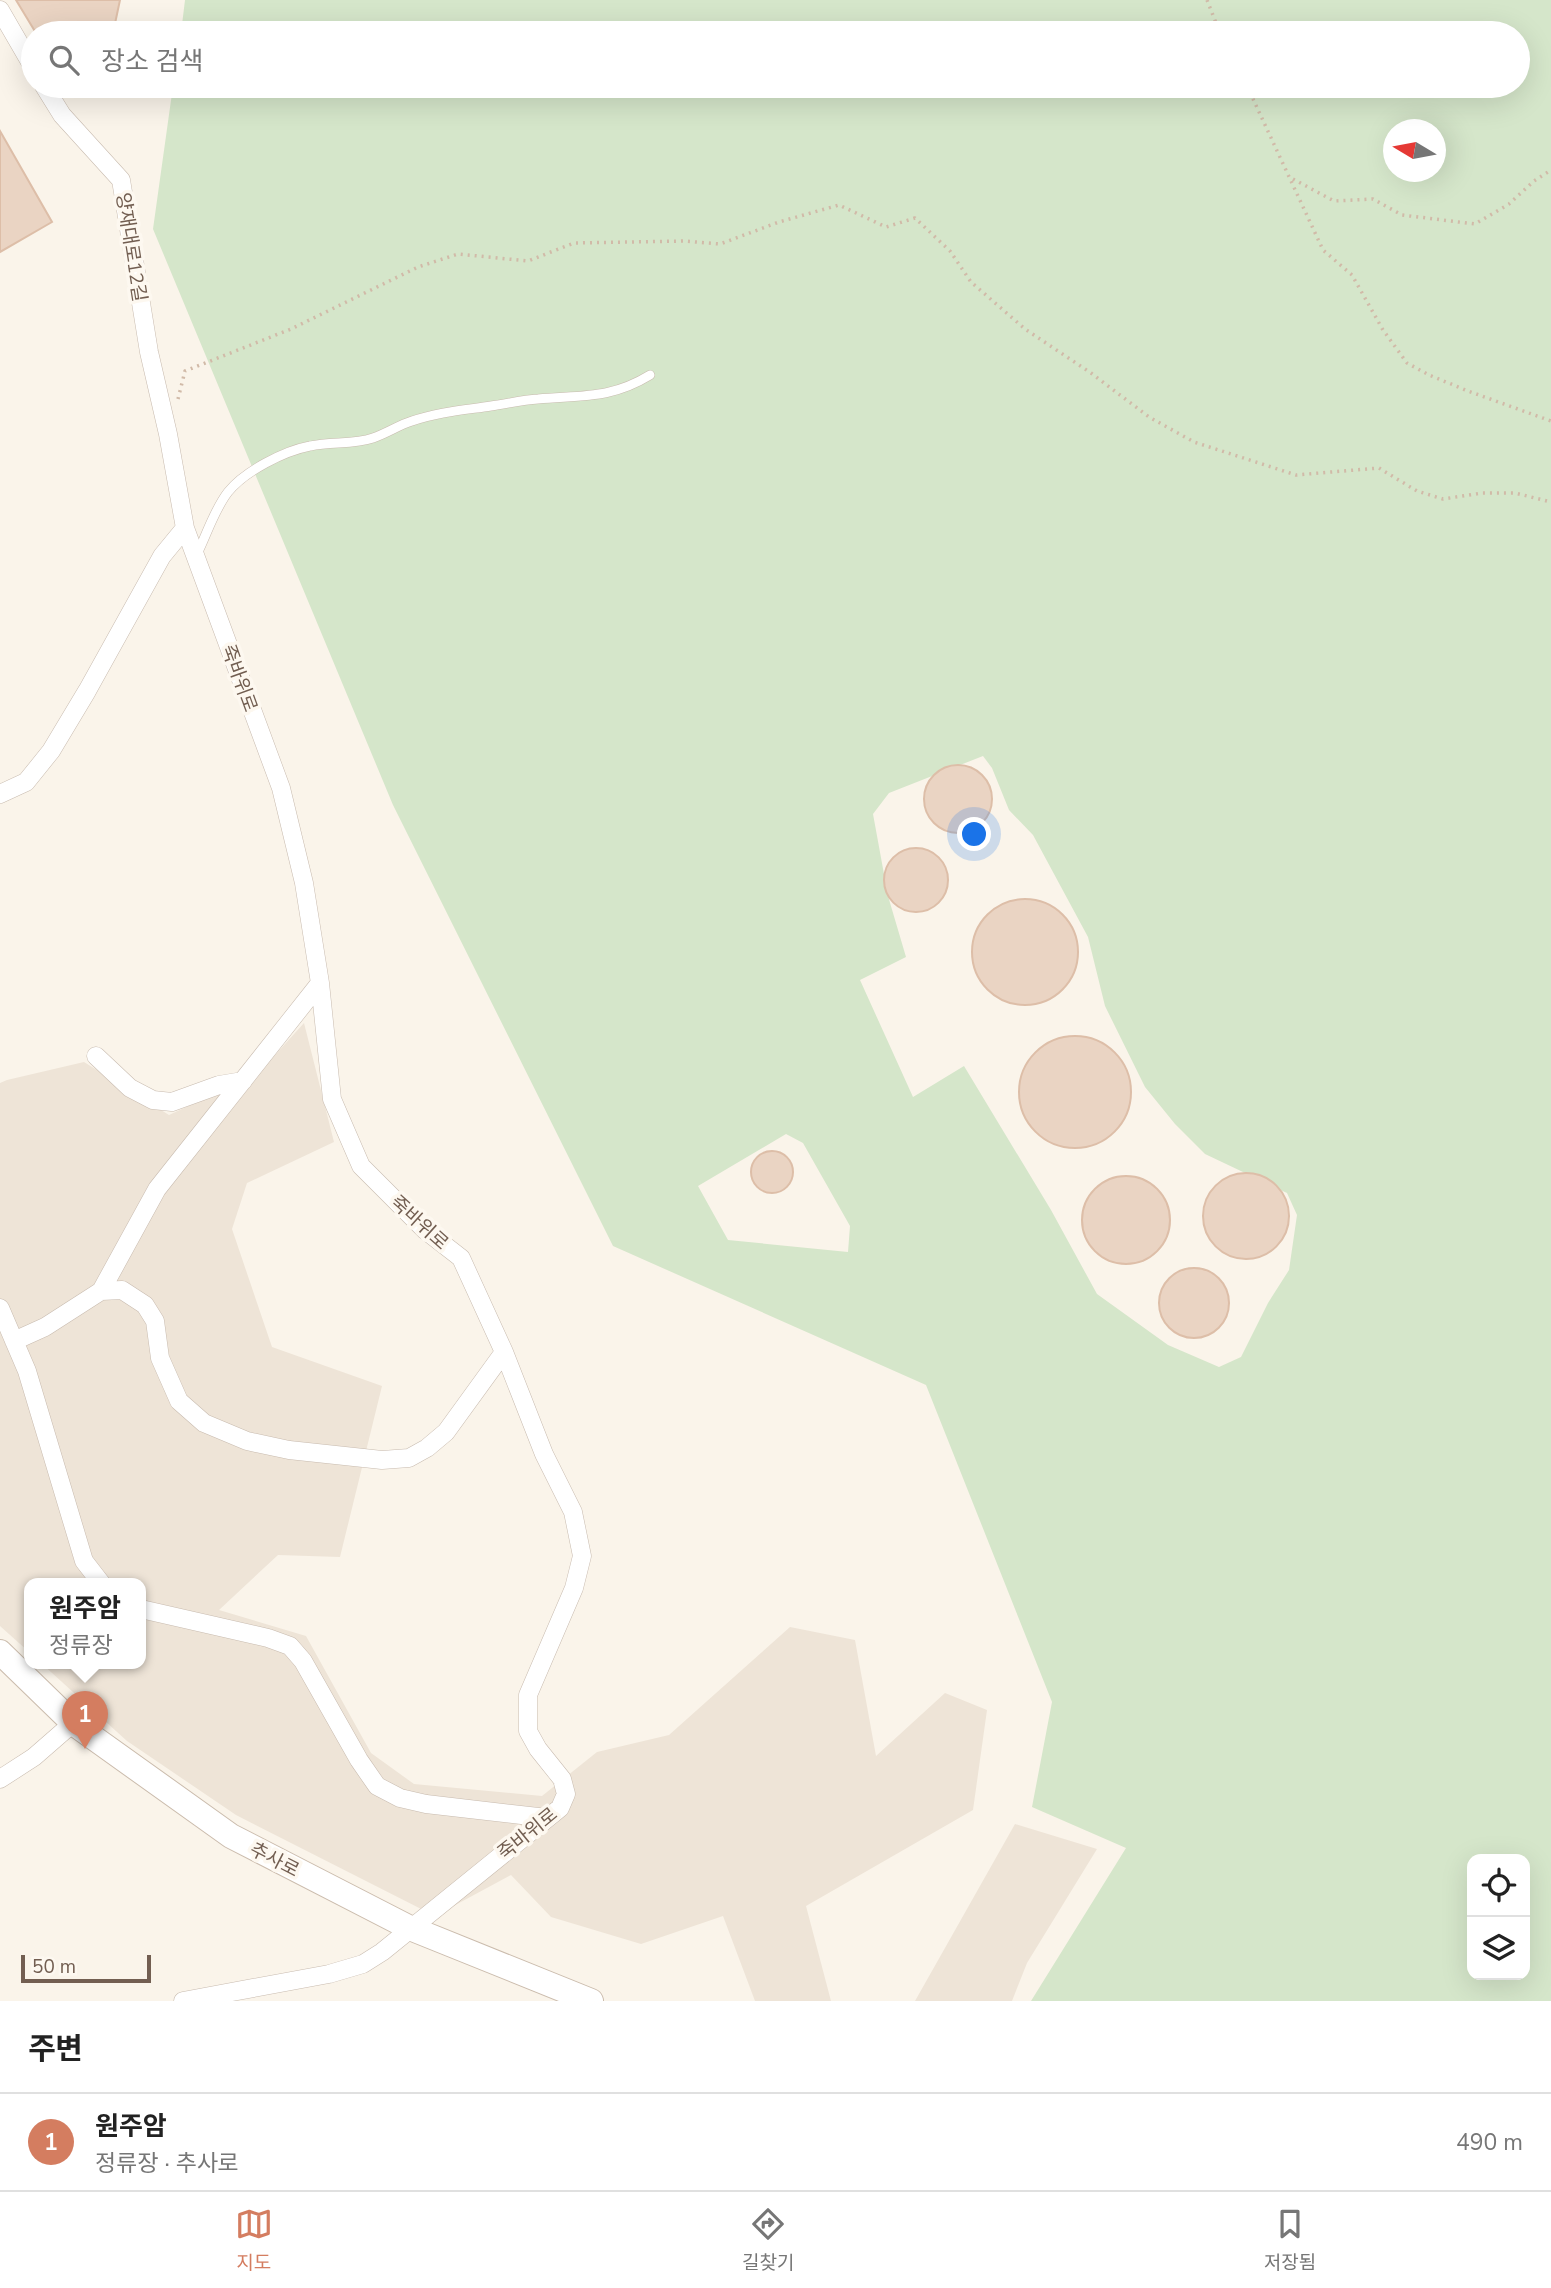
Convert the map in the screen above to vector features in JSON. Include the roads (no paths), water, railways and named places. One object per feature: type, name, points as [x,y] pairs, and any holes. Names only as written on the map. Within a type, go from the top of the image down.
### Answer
[{"type":"street","points":[[0,10],[21,46]]},
{"type":"street","name":"양재대로12길","points":[[51,98],[62,115],[121,180],[149,352],[167,434]]},
{"type":"street","name":"죽바위로","points":[[167,434],[185,528],[281,788],[304,883],[320,984],[332,1099],[361,1166],[425,1230],[461,1258],[504,1352],[544,1454],[573,1512],[582,1556],[575,1588],[528,1695],[528,1731],[538,1749],[562,1779],[566,1794],[561,1808],[383,1952],[363,1965],[330,1974],[183,2001]]},
{"type":"street","points":[[0,793],[26,782],[51,751],[162,556],[185,528]]},
{"type":"street","points":[[14,1341],[45,1327],[101,1291],[157,1189],[320,984]]},
{"type":"street","points":[[96,1056],[130,1088],[153,1100],[172,1102],[219,1085],[243,1081]]},
{"type":"street","points":[[101,1291],[122,1290],[145,1305],[155,1321],[160,1358],[180,1401],[204,1423],[247,1441],[289,1450],[382,1460],[409,1458],[427,1448],[446,1432],[504,1352]]},
{"type":"street","points":[[0,1308],[27,1371],[84,1561],[97,1578]]},
{"type":"street","points":[[146,1610],[268,1637],[290,1646],[303,1661],[377,1786],[400,1798],[426,1804],[547,1818]]},
{"type":"street","name":"추사로","points":[[0,1652],[73,1723],[231,1836],[410,1928],[591,2001]]},
{"type":"street","points":[[0,1779],[34,1757],[73,1723]]},
{"type":"lane","points":[[195,556],[228,492],[265,463],[292,452],[309,446],[350,443],[372,438],[432,415],[538,399],[578,398],[607,393],[632,386],[650,375]]},
{"type":"place","name":"원주암","points":[[85,1749]]}]
